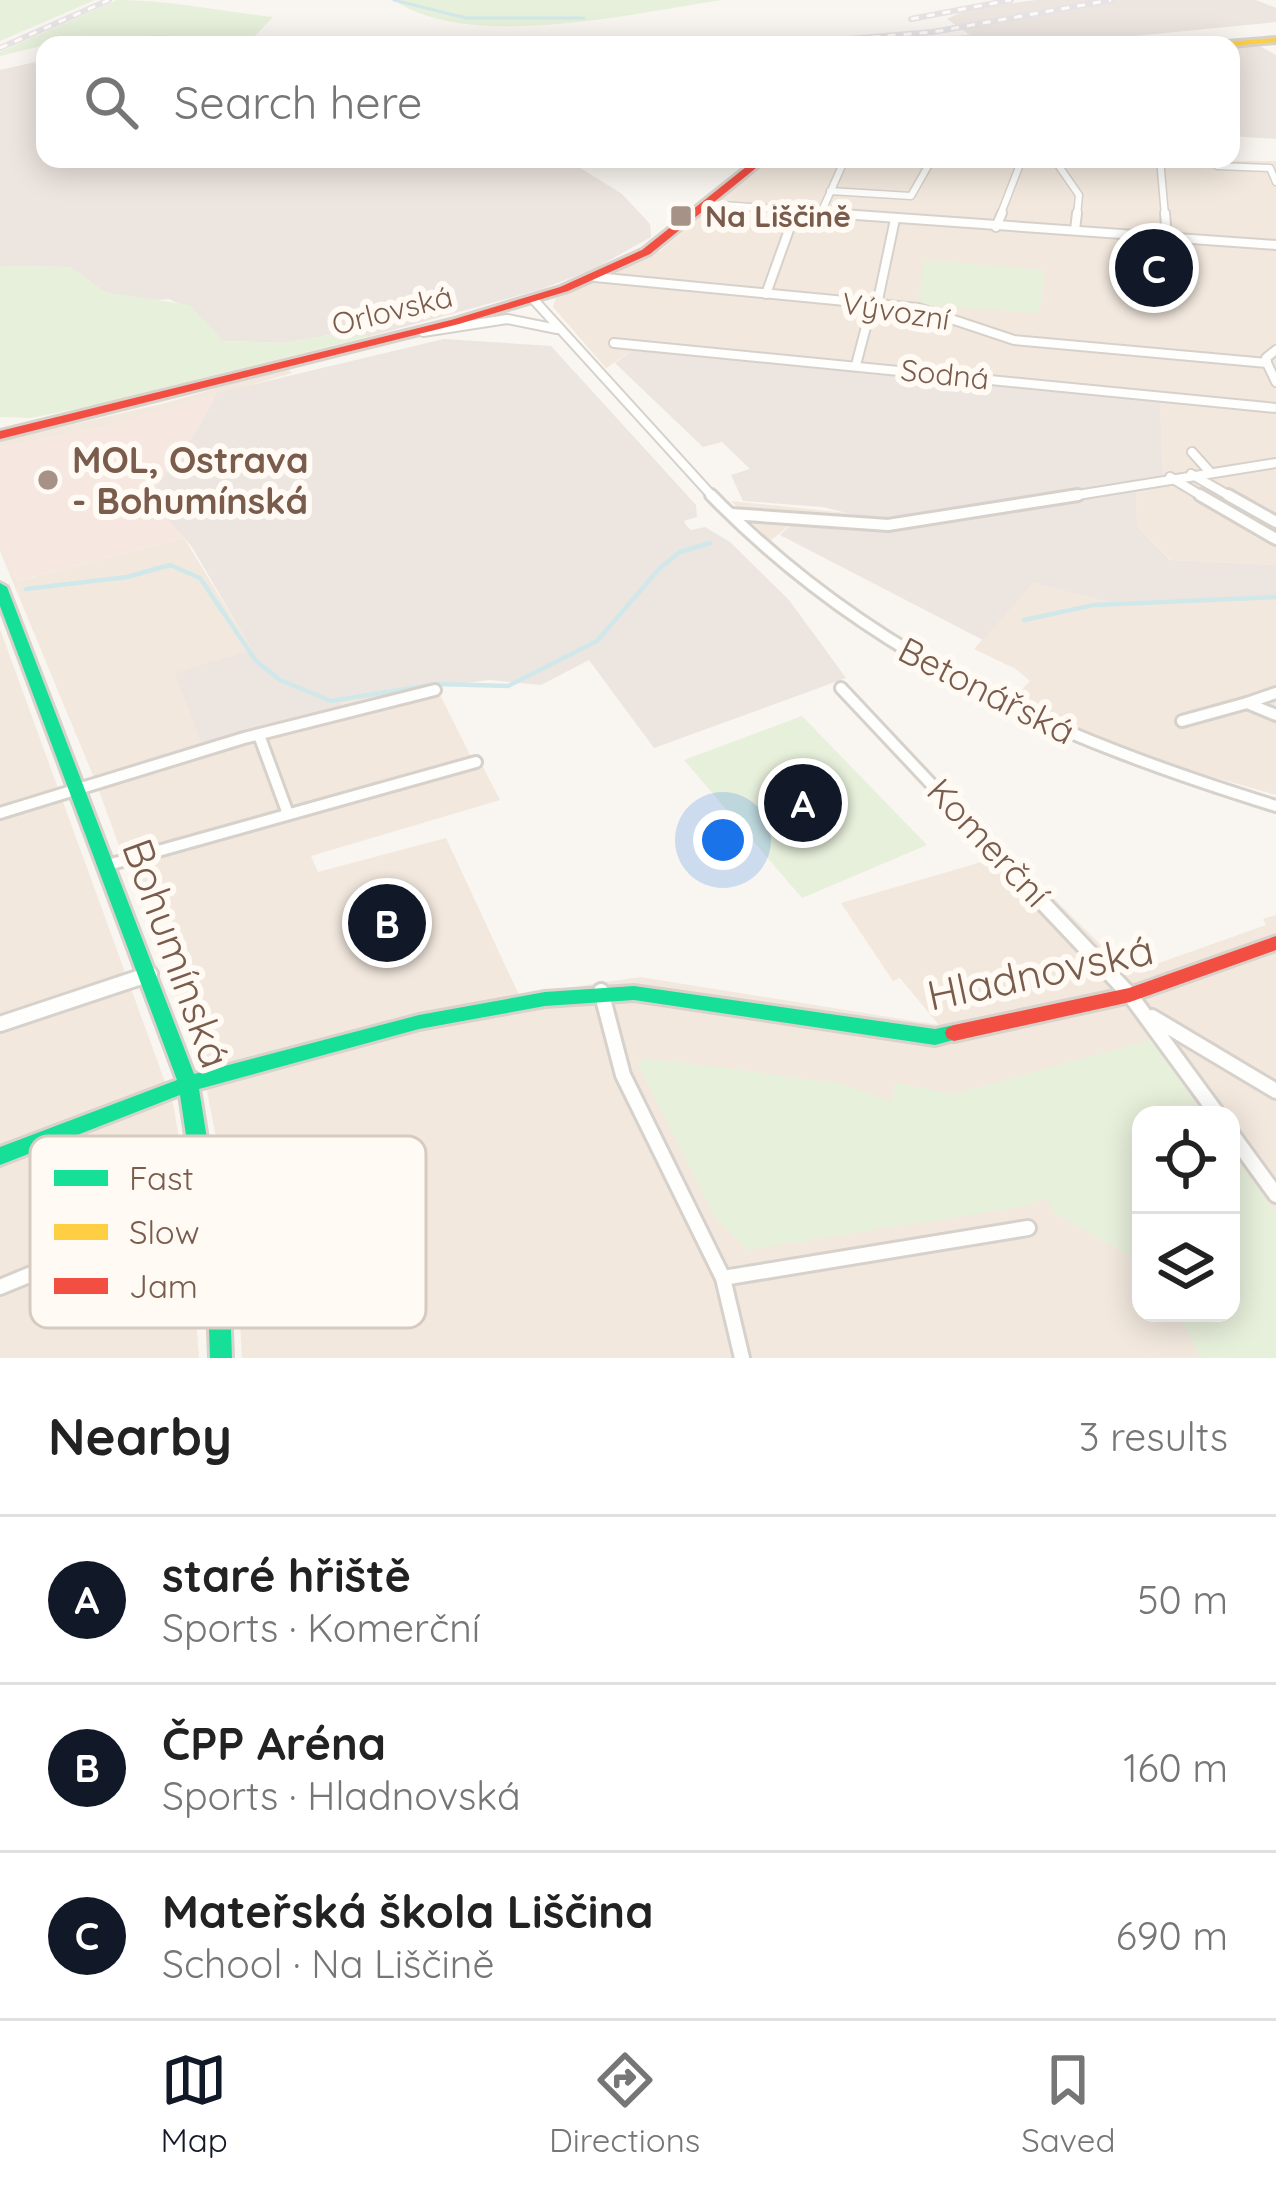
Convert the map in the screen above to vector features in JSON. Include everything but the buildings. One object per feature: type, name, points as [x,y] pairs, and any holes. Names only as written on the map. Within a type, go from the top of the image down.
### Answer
[{"type":"main road","points":[[1240,43],[1276,40]]},
{"type":"main road","name":"Orlovská","points":[[0,436],[534,300],[646,252],[751,168]]},
{"type":"main road","name":"Bohumínská","points":[[0,587],[4,609],[150,974],[188,1084],[197,1136]]},
{"type":"main road","name":"Hladnovská","points":[[52,1136],[188,1084],[419,1022],[601,992],[935,1037],[1130,995],[1276,943]]},
{"type":"main road","name":"Hladnovská","points":[[0,1156],[30,1145]]},
{"type":"main road","name":"Bohumínská","points":[[219,1328],[221,1358]]},
{"type":"street","points":[[1240,167],[1270,168],[1276,182]]},
{"type":"street","points":[[821,213],[841,168]]},
{"type":"street","points":[[830,191],[910,196],[927,168]]},
{"type":"street","points":[[996,226],[1019,168]]},
{"type":"street","points":[[1060,168],[1078,195],[1075,230]]},
{"type":"street","points":[[1161,168],[1167,237]]},
{"type":"street","points":[[709,204],[1276,245]]},
{"type":"street","points":[[766,294],[796,211]]},
{"type":"street","points":[[856,365],[872,304],[878,300],[896,219]]},
{"type":"street","name":"Vývozní","points":[[595,277],[950,315],[1014,340],[1267,363]]},
{"type":"street","name":"Betonářská","points":[[534,300],[731,514],[788,568],[844,611],[938,671],[1116,753],[1276,806]]},
{"type":"street","points":[[414,333],[505,316],[537,320],[563,332]]},
{"type":"street","name":"Sodná","points":[[614,343],[1276,408]]},
{"type":"street","points":[[1276,350],[1266,358],[1276,382]]},
{"type":"street","points":[[1192,452],[1209,471]]},
{"type":"street","points":[[731,514],[888,525],[1170,477],[1276,464]]},
{"type":"street","points":[[1191,474],[1276,522]]},
{"type":"street","points":[[1170,477],[1276,539]]},
{"type":"street","name":"Komerční","points":[[842,688],[1130,995],[1212,1106]]},
{"type":"street","points":[[0,813],[259,735],[435,691]]},
{"type":"street","points":[[1182,722],[1276,693]]},
{"type":"street","points":[[1247,703],[1276,715]]},
{"type":"street","points":[[259,735],[288,814]]},
{"type":"street","points":[[108,865],[476,762]]},
{"type":"street","points":[[0,1024],[150,974]]},
{"type":"street","points":[[601,992],[623,1075],[723,1277],[742,1358]]},
{"type":"street","points":[[1144,1012],[1276,1090]]},
{"type":"street","points":[[1240,1145],[1276,1195]]},
{"type":"street","points":[[723,1277],[1028,1228]]},
{"type":"street","points":[[0,1287],[30,1275]]},
{"type":"shaded area","points":[[1036,0],[1256,0],[1276,8],[1276,22],[1134,36],[952,36],[970,35],[947,19],[968,9]]},
{"type":"shaded area","points":[[1258,45],[1276,55],[1276,139],[1240,137],[1240,47]]},
{"type":"shaded area","points":[[36,62],[36,168],[580,168],[622,194],[650,224],[651,237],[592,270],[539,290],[367,337],[363,329],[284,343],[221,341],[196,312],[169,299],[142,301],[104,292],[70,267],[0,266],[0,70]]},
{"type":"shaded area","points":[[1240,161],[1276,161],[1276,565],[1171,560],[1137,526],[1136,487],[892,529],[795,521],[770,541],[731,501],[905,519],[1163,474],[1160,400],[633,350],[606,368],[553,307],[556,298],[660,251],[759,168],[1240,168]]},
{"type":"shaded area","points":[[444,339],[551,346],[696,505],[697,517],[684,521],[686,525],[691,530],[705,527],[730,542],[789,600],[846,678],[654,748],[589,660],[541,685],[489,680],[340,699],[343,711],[204,750],[175,673],[252,650],[192,547],[149,498],[217,393]]},
{"type":"shaded area","points":[[633,350],[1160,399],[1163,475],[905,519],[870,519],[823,507],[743,501],[731,475],[750,469],[722,442],[703,447],[615,363]]},
{"type":"shaded area","points":[[287,368],[292,373],[105,427],[0,447],[0,441],[162,404]]},
{"type":"shaded area","points":[[217,393],[150,498],[184,538],[16,581],[0,542],[0,447],[105,427]]},
{"type":"shaded area","points":[[1136,486],[1137,526],[1170,560],[1276,565],[1276,596],[1108,602],[1033,583],[983,640],[780,535],[795,521],[892,529]]},
{"type":"shaded area","points":[[184,538],[253,651],[343,711],[339,699],[436,687],[471,757],[483,767],[500,800],[311,856],[318,872],[446,838],[519,995],[640,977],[939,1025],[900,978],[893,981],[841,903],[1009,854],[1121,965],[1142,969],[1266,925],[1263,919],[1276,915],[1276,1358],[242,1358],[240,1328],[426,1328],[426,1136],[216,1136],[203,1069],[161,956],[156,924],[141,887],[127,868],[0,542],[17,581]]},
{"type":"shaded area","points":[[1033,583],[1108,602],[1276,596],[1276,795],[1154,760],[1013,699],[1030,681],[974,649]]},
{"type":"shaded area","points":[[0,629],[173,1104],[179,1136],[30,1136],[30,1328],[197,1328],[199,1358],[0,1358]]},
{"type":"green space","points":[[0,0],[95,0],[0,41]]},
{"type":"green space","points":[[117,0],[273,17],[255,36],[36,36]]},
{"type":"green space","points":[[394,0],[721,0],[600,19],[508,26],[465,24],[426,15]]},
{"type":"green space","points":[[36,36],[36,47],[0,56]]},
{"type":"green space","points":[[924,260],[1044,270],[1040,313],[928,305],[918,300]]},
{"type":"green space","points":[[0,266],[70,267],[104,292],[190,305],[222,341],[284,343],[363,329],[367,337],[95,405],[31,418],[0,417]]},
{"type":"green space","points":[[802,716],[927,845],[802,898],[684,760]]},
{"type":"green space","points":[[1151,1040],[1199,1106],[1132,1106],[1132,1257],[1056,1214],[1046,1198],[1020,1207],[747,1250],[716,1219],[637,1062],[645,1058],[839,1083],[892,1102],[895,1083],[954,1094]]},
{"type":"green space","points":[[1240,1164],[1276,1214],[1276,1358],[1200,1358],[1183,1322],[1240,1322]]},
{"type":"waterway","points":[[394,0],[466,18],[584,18]]},
{"type":"waterway","points":[[26,589],[127,577],[170,565],[200,578],[256,661],[280,680],[331,701],[437,684],[508,686],[597,641],[659,569],[680,552],[710,543]]},
{"type":"waterway","points":[[1024,620],[1094,605],[1276,597]]},
{"type":"railway","points":[[0,48],[109,0]]},
{"type":"railway","points":[[911,19],[1011,0]]},
{"type":"railway","points":[[885,36],[933,32],[1111,0]]},
{"type":"traffic: fast","points":[[0,587],[188,1084],[196,1136]]},
{"type":"traffic: fast","points":[[52,1136],[188,1084],[419,1022],[545,999],[634,993],[935,1037],[954,1033]]},
{"type":"traffic: fast","points":[[0,1156],[30,1145]]},
{"type":"traffic: fast","points":[[220,1328],[221,1358]]},
{"type":"traffic: slow","points":[[1240,43],[1276,40]]},
{"type":"traffic: jam","points":[[0,435],[455,322],[564,289],[646,252],[751,168]]},
{"type":"traffic: jam","points":[[954,1033],[1130,995],[1276,943]]},
{"type":"place","name":"Na Liščině","points":[[681,216]]},
{"type":"place","name":"Mateřská škola Liščina","points":[[1154,268]]},
{"type":"place","name":"MOL, Ostrava - Bohumínská","points":[[48,480]]},
{"type":"place","name":"staré hřiště","points":[[803,803]]},
{"type":"place","name":"ČPP Aréna","points":[[387,923]]}]
